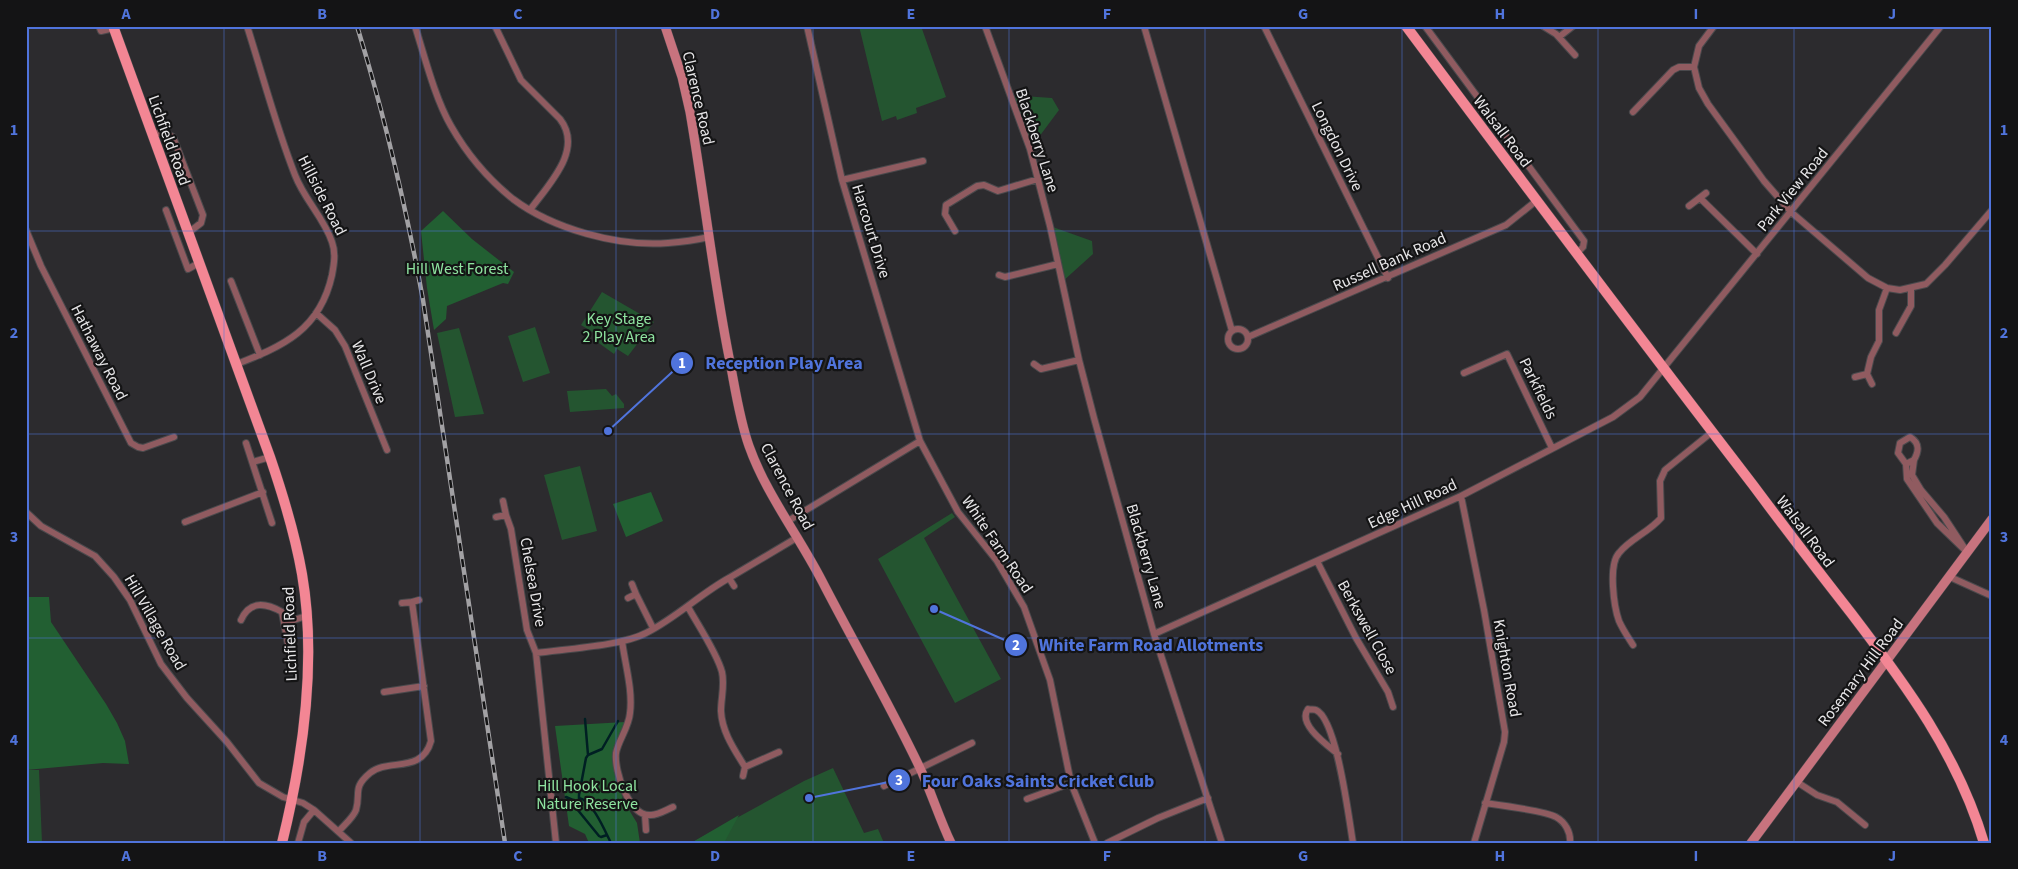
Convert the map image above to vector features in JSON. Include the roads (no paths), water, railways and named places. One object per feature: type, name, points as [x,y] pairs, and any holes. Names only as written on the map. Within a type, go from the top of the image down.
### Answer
[{"type":"main road","name":"Walsall Road","points":[[1406,26],[1536,201],[1887,661],[1932,726],[1950,757],[1974,810],[1984,843]]},
{"type":"main road","name":"Lichfield Road","points":[[113,27],[270,457],[291,523],[302,576],[308,658],[302,740],[292,801],[282,843]]},
{"type":"street","points":[[99,26],[100,31],[113,27]]},
{"type":"street","name":"Hillside Road","points":[[237,364],[276,348],[305,327],[316,313],[330,282],[334,258],[334,248],[328,232],[299,185],[284,147],[247,26]]},
{"type":"street","points":[[415,26],[450,125],[467,152],[503,191],[530,210],[567,227],[620,241],[667,243],[709,238]]},
{"type":"street","points":[[495,26],[521,80],[560,119],[565,125],[568,134],[567,154],[562,164],[530,210]]},
{"type":"street","name":"Clarence Road","points":[[665,26],[686,94],[725,335],[747,438],[761,475],[798,537],[892,710],[920,769],[951,843]]},
{"type":"street","name":"Harcourt Drive","points":[[807,26],[842,180],[920,441]]},
{"type":"street","name":"Blackberry Lane","points":[[985,26],[1030,149],[1079,360],[1154,634],[1222,843]]},
{"type":"street","name":"Russell Bank Road","points":[[1144,26],[1232,331],[1228,337],[1228,342],[1230,346],[1236,349],[1245,346],[1248,337],[1388,278],[1506,225],[1536,201]]},
{"type":"street","name":"Longdon Drive","points":[[1264,26],[1388,278]]},
{"type":"street","name":"Walsall Road","points":[[1425,26],[1584,241],[1583,247],[1576,253]]},
{"type":"street","points":[[1543,26],[1559,37],[1575,55]]},
{"type":"street","points":[[1559,37],[1573,26]]},
{"type":"street","points":[[1714,26],[1699,46],[1694,67],[1699,88],[1713,112],[1764,182],[1791,212],[1868,278],[1887,288],[1911,289],[1926,284],[1934,278],[1992,210]]},
{"type":"street","name":"Park View Road","points":[[1663,368],[1758,254],[1941,26]]},
{"type":"street","points":[[1633,112],[1673,70],[1679,67],[1694,67]]},
{"type":"street","points":[[152,134],[164,132],[170,133],[173,137],[203,215],[201,223],[188,233]]},
{"type":"street","points":[[842,180],[923,162]]},
{"type":"street","points":[[955,231],[945,214],[946,205],[977,186],[984,185],[998,191],[1038,179]]},
{"type":"street","points":[[1689,206],[1706,193]]},
{"type":"street","points":[[1700,198],[1758,254]]},
{"type":"street","points":[[166,210],[188,269],[199,263]]},
{"type":"street","name":"Hathaway Road","points":[[26,230],[41,266],[131,443],[143,448],[174,437]]},
{"type":"street","points":[[999,275],[1005,276],[1058,264]]},
{"type":"street","points":[[231,281],[260,355]]},
{"type":"street","points":[[1872,384],[1867,374],[1871,356],[1879,341],[1879,310],[1887,288]]},
{"type":"street","points":[[1896,332],[1911,306],[1911,289]]},
{"type":"street","name":"Wall Drive","points":[[316,313],[335,330],[345,346],[387,450]]},
{"type":"street","points":[[1232,331],[1242,330],[1248,337]]},
{"type":"street","name":"Parkfields","points":[[1464,373],[1507,354],[1552,448]]},
{"type":"street","points":[[1034,364],[1041,369],[1079,360]]},
{"type":"street","name":"Edge Hill Road","points":[[1154,634],[1461,496],[1627,408],[1640,396],[1663,368]]},
{"type":"street","points":[[1855,377],[1867,374]]},
{"type":"street","points":[[1633,645],[1619,620],[1612,575],[1613,561],[1619,552],[1652,528],[1661,518],[1660,481],[1665,470],[1712,432]]},
{"type":"street","points":[[1910,437],[1916,441],[1918,446],[1912,475],[1944,516],[1967,552],[1937,523],[1907,479],[1906,464],[1898,453],[1900,443],[1910,437]]},
{"type":"street","points":[[788,521],[920,441]]},
{"type":"street","name":"White Farm Road","points":[[920,441],[958,512],[997,561],[1024,607],[1050,680],[1071,783],[1096,843]]},
{"type":"street","points":[[246,443],[254,462],[272,523]]},
{"type":"street","points":[[254,462],[270,457]]},
{"type":"street","points":[[1906,464],[1914,460]]},
{"type":"street","points":[[185,522],[263,492]]},
{"type":"street","name":"Knighton Road","points":[[1461,496],[1484,610],[1505,732],[1504,742],[1474,843]]},
{"type":"street","name":"Chelsea Drive","points":[[504,502],[512,538],[527,630],[536,653],[556,843]]},
{"type":"street","name":"Hill Village Road","points":[[26,512],[41,526],[95,556],[114,577],[130,600],[161,664],[187,698],[227,742],[259,784],[292,801],[303,803],[314,810],[350,843]]},
{"type":"street","points":[[496,517],[506,515]]},
{"type":"street","name":"Rosemary Hill Road","points":[[1751,843],[1992,519]]},
{"type":"street","points":[[536,653],[622,641],[646,633],[688,607],[705,592],[798,537]]},
{"type":"street","name":"Berkswell Close","points":[[1317,561],[1356,638],[1388,692],[1393,707]]},
{"type":"street","points":[[1950,577],[1992,596]]},
{"type":"street","points":[[729,578],[734,586]]},
{"type":"street","points":[[632,584],[653,628]]},
{"type":"street","points":[[628,598],[636,594]]},
{"type":"street","points":[[402,603],[419,600]]},
{"type":"street","points":[[339,831],[356,811],[358,787],[371,772],[379,767],[415,761],[429,749],[431,742],[412,602]]},
{"type":"street","points":[[241,620],[245,612],[256,606],[268,605],[282,612],[290,655]]},
{"type":"street","points":[[688,607],[719,665],[723,682],[721,712],[724,726],[728,739],[745,767],[743,776]]},
{"type":"street","points":[[285,623],[306,616]]},
{"type":"street","points":[[622,641],[631,702],[630,715],[616,753],[620,780],[630,802],[645,815],[652,815],[673,807]]},
{"type":"street","points":[[384,692],[424,686]]},
{"type":"street","points":[[1338,754],[1318,737],[1305,721],[1304,714],[1308,709],[1317,711],[1322,717],[1338,754],[1352,843]]},
{"type":"street","points":[[884,786],[972,743]]},
{"type":"street","points":[[745,767],[779,752]]},
{"type":"street","points":[[1797,782],[1817,795],[1837,802],[1865,826]]},
{"type":"street","points":[[1027,799],[1071,783]]},
{"type":"street","points":[[1107,843],[1158,818],[1208,798]]},
{"type":"street","points":[[1485,803],[1554,815],[1564,823],[1570,835],[1570,843]]},
{"type":"street","points":[[298,843],[304,822],[314,810]]},
{"type":"street","points":[[645,815],[646,830]]},
{"type":"waterway","points":[[585,719],[588,755]]},
{"type":"waterway","points":[[611,843],[593,810],[589,804],[579,798],[579,795],[586,758],[588,755],[602,749],[618,721]]},
{"type":"waterway","points":[[566,797],[575,801],[577,809],[599,836],[607,835]]},
{"type":"railway","points":[[357,26],[394,162],[423,300],[505,843]]},
{"type":"place","name":"Reception Play Area","points":[[608,431]]},
{"type":"place","name":"White Farm Road Allotments","points":[[934,609]]},
{"type":"place","name":"Four Oaks Saints Cricket Club","points":[[809,798]]},
{"type":"park label","name":"Hill West Forest","points":[[457,268]]},
{"type":"park label","name":"Key Stage 2 Play Area","points":[[619,327]]},
{"type":"park label","name":"Hill Hook Local Nature Reserve","points":[[587,794]]}]
